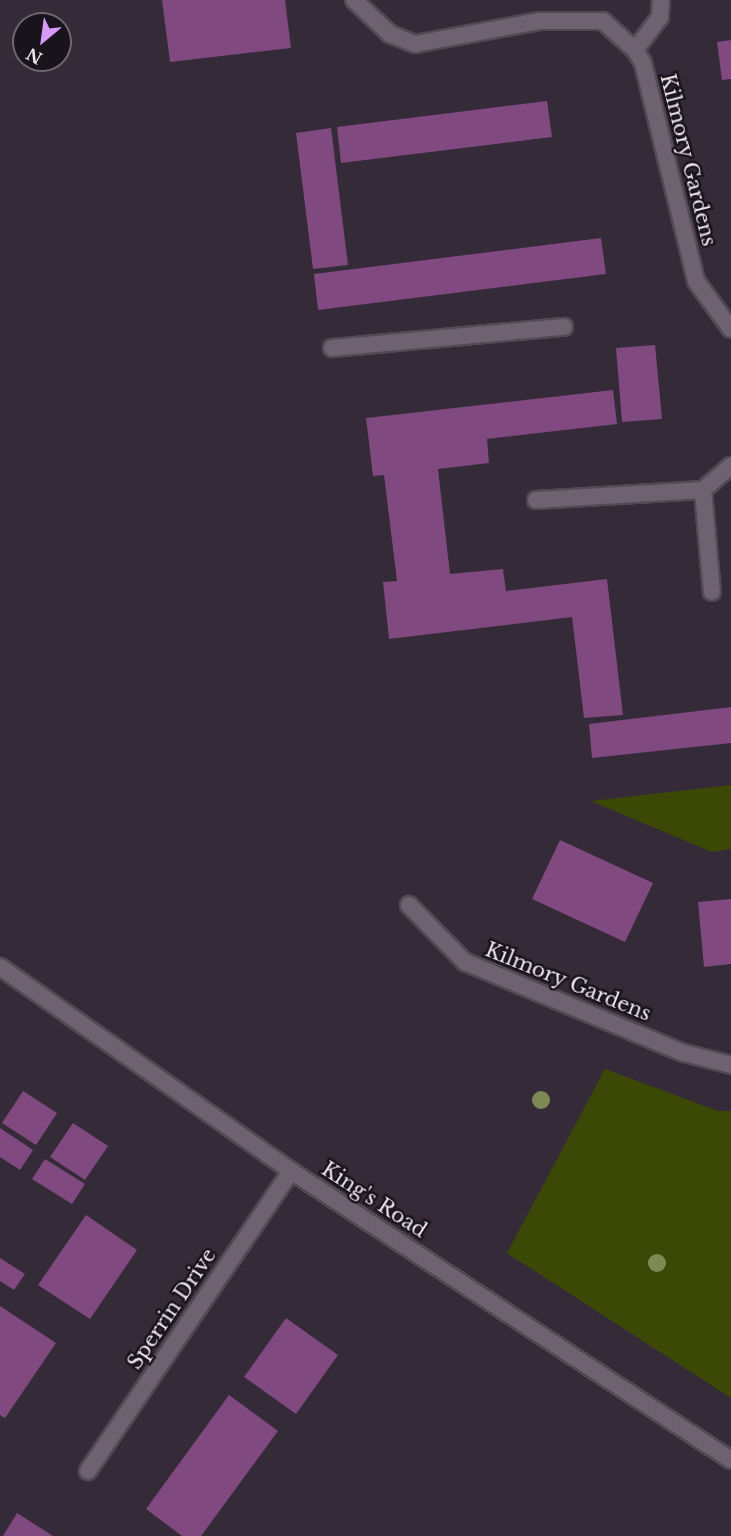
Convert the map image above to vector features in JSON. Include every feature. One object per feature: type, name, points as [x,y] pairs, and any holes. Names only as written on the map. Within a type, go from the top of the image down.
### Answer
[{"type":"street","points":[[354,0],[390,34],[415,44],[539,21],[603,21],[635,50],[660,17],[661,0]]},
{"type":"street","name":"Kilmory Gardens","points":[[635,50],[643,63],[696,281],[731,329]]},
{"type":"street","points":[[332,348],[564,327]]},
{"type":"street","points":[[536,500],[703,490],[731,466]]},
{"type":"street","points":[[703,490],[712,592]]},
{"type":"street","name":"Kilmory Gardens","points":[[409,905],[465,962],[684,1053],[731,1065]]},
{"type":"street","name":"King's Road","points":[[0,967],[291,1171],[731,1460]]},
{"type":"street","name":"Sperrin Drive","points":[[88,1471],[291,1171]]},
{"type":"green space","points":[[731,785],[731,849],[712,852],[591,801]]},
{"type":"green space","points":[[605,1069],[718,1111],[731,1111],[731,1398],[507,1253]]},
{"type":"building","points":[[162,0],[285,0],[291,48],[170,62]]},
{"type":"building","points":[[731,40],[731,79],[722,80],[717,42]]},
{"type":"building","points":[[547,101],[552,137],[341,163],[337,127]]},
{"type":"building","points":[[331,128],[348,265],[313,269],[296,133]]},
{"type":"building","points":[[601,238],[606,274],[318,310],[314,274]]},
{"type":"building","points":[[655,345],[662,419],[622,422],[616,348]]},
{"type":"building","points":[[613,390],[617,424],[487,439],[489,463],[438,469],[450,574],[503,569],[506,591],[607,579],[623,715],[584,718],[572,617],[389,639],[383,582],[397,581],[384,475],[373,476],[366,418]]},
{"type":"building","points":[[731,707],[731,743],[592,758],[589,724]]},
{"type":"building","points":[[560,840],[653,883],[625,942],[532,899]]},
{"type":"building","points":[[731,899],[731,964],[704,967],[698,902]]},
{"type":"building","points":[[23,1091],[57,1113],[36,1145],[2,1123]]},
{"type":"building","points":[[73,1123],[108,1146],[85,1180],[50,1157]]},
{"type":"building","points":[[0,1128],[33,1150],[20,1170],[0,1157]]},
{"type":"building","points":[[45,1159],[85,1184],[72,1204],[32,1179]]},
{"type":"building","points":[[86,1215],[137,1250],[90,1319],[38,1285]]},
{"type":"building","points":[[0,1258],[25,1274],[14,1290],[0,1281]]},
{"type":"building","points":[[0,1306],[56,1343],[5,1418],[0,1415]]},
{"type":"building","points":[[286,1318],[338,1355],[296,1414],[244,1377]]},
{"type":"building","points":[[229,1395],[278,1431],[201,1536],[182,1536],[146,1509]]},
{"type":"building","points":[[17,1513],[53,1536],[3,1536]]}]
